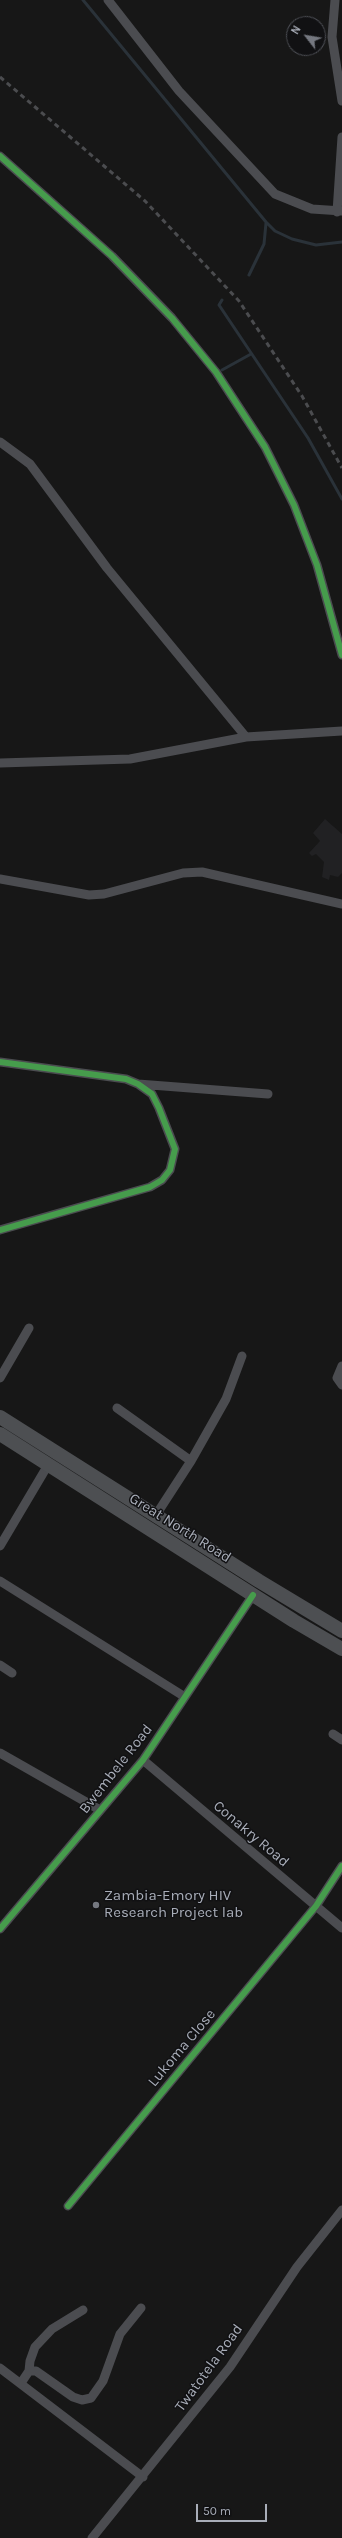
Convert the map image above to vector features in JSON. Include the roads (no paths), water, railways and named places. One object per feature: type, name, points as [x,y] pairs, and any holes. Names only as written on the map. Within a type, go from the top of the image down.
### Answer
[{"type":"main road","name":"Great North Road","points":[[0,1417],[342,1631]]},
{"type":"main road","name":"Great North Road","points":[[0,1434],[253,1595],[342,1649]]},
{"type":"street","points":[[108,0],[179,91],[275,194],[293,203],[312,209],[339,212],[342,137]]},
{"type":"street","points":[[335,0],[332,37],[342,101]]},
{"type":"street","points":[[0,156],[112,256],[172,318],[216,372],[265,448],[294,505],[318,565],[342,655]]},
{"type":"street","points":[[0,442],[30,464],[107,568],[246,737]]},
{"type":"street","points":[[0,764],[130,759],[246,737],[342,731]]},
{"type":"street","points":[[0,879],[89,895],[104,894],[183,874],[202,872],[342,904]]},
{"type":"street","points":[[0,1062],[126,1079],[138,1084],[152,1094],[160,1108],[175,1149],[170,1170],[162,1180],[150,1186],[0,1230]]},
{"type":"street","points":[[138,1084],[268,1094]]},
{"type":"street","points":[[0,1378],[29,1328]]},
{"type":"street","points":[[156,1515],[191,1461],[226,1399],[242,1356]]},
{"type":"street","points":[[342,1366],[337,1378],[342,1385]]},
{"type":"street","points":[[117,1408],[191,1461]]},
{"type":"street","points":[[0,1546],[48,1465]]},
{"type":"street","points":[[0,1581],[185,1697]]},
{"type":"street","name":"Bwembele Road","points":[[0,1929],[142,1760],[253,1595]]},
{"type":"street","points":[[0,1666],[12,1673]]},
{"type":"street","points":[[333,1734],[342,1740]]},
{"type":"street","points":[[0,1754],[100,1810]]},
{"type":"street","name":"Conakry Road","points":[[142,1760],[342,1928]]},
{"type":"street","name":"Lukoma Close","points":[[68,2206],[316,1906],[342,1866]]},
{"type":"street","name":"Twatotela Road","points":[[92,2538],[230,2367],[297,2267],[342,2210]]},
{"type":"street","points":[[29,2371],[36,2371],[73,2397],[82,2400],[91,2398],[109,2369],[120,2334],[141,2308]]},
{"type":"street","points":[[21,2383],[29,2371],[30,2361],[36,2347],[52,2329],[83,2310]]},
{"type":"street","points":[[0,2368],[143,2476]]},
{"type":"waterway","points":[[83,0],[275,231],[292,239],[316,245],[342,242]]},
{"type":"waterway","points":[[249,275],[264,244],[266,223]]},
{"type":"waterway","points":[[222,300],[219,305],[308,438],[342,499]]},
{"type":"waterway","points":[[222,370],[251,354]]},
{"type":"railway","points":[[0,77],[145,201],[239,301],[302,396],[342,468]]},
{"type":"place","name":"Zambia-Emory HIV Research Project lab","points":[[96,1905]]}]
